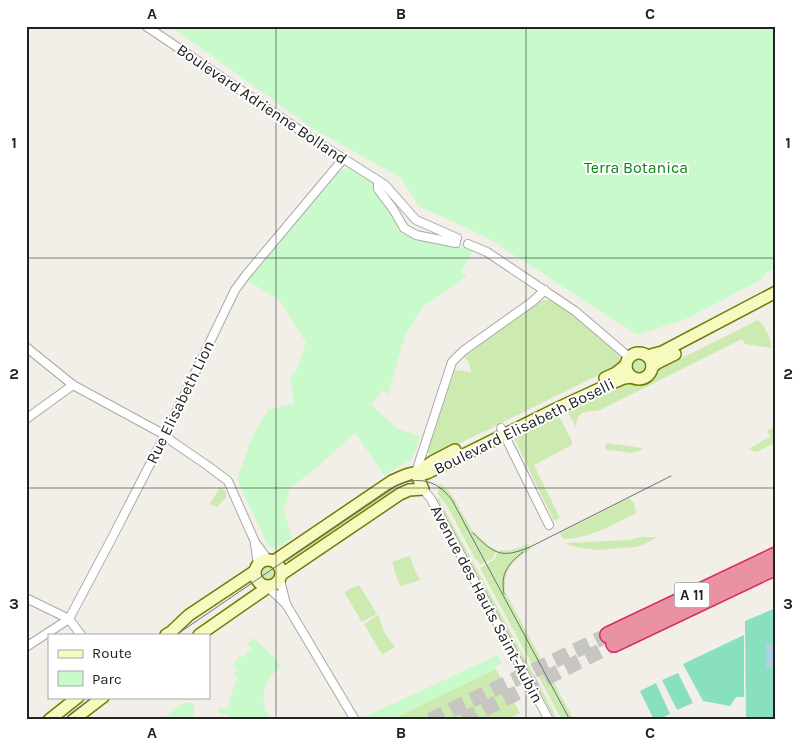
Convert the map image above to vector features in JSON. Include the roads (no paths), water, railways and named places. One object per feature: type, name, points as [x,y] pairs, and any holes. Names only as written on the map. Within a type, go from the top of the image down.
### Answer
[{"type":"highway","name":"A 11","points":[[776,555],[611,640],[776,567]]},
{"type":"street","name":"Boulevard Adrienne Bolland","points":[[146,26],[314,140],[344,158],[378,181],[385,186],[416,220],[456,241],[416,235],[404,228],[378,189],[378,181]]},
{"type":"street","name":"Rue Elisabeth Lion","points":[[26,647],[69,619],[165,435],[235,290],[344,158]]},
{"type":"street","points":[[468,244],[487,252],[574,311],[627,361]]},
{"type":"street","points":[[423,489],[416,473],[452,362],[462,351],[532,302],[545,290]]},
{"type":"street","points":[[647,356],[662,352],[776,292]]},
{"type":"street","points":[[652,367],[651,360],[643,353],[633,354],[627,361],[627,372],[632,377],[638,379],[644,377],[652,367],[663,360],[776,300]]},
{"type":"street","points":[[26,347],[73,385],[165,435],[228,482],[264,564]]},
{"type":"street","name":"Boulevard Elisabeth Boselli","points":[[168,634],[189,615],[392,481],[406,475],[427,473],[503,431],[616,373],[627,361]]},
{"type":"street","name":"Boulevard Elisabeth Boselli","points":[[503,431],[612,383],[632,377]]},
{"type":"street","points":[[26,419],[73,385]]},
{"type":"street","points":[[503,431],[548,525]]},
{"type":"street","name":"Boulevard Elisabeth Boselli","points":[[281,577],[400,494],[409,490],[423,489]]},
{"type":"street","name":"Avenue des Hauts Saint-Aubin","points":[[423,489],[431,498],[549,720]]},
{"type":"street","points":[[264,564],[280,568],[286,604]]},
{"type":"street","points":[[264,564],[255,576],[259,583],[262,586],[268,587],[286,604],[355,720]]},
{"type":"street","points":[[200,634],[268,587],[276,585],[281,577]]},
{"type":"street","points":[[26,598],[69,619],[80,634]]},
{"type":"street","points":[[49,720],[77,698]]},
{"type":"street","points":[[73,720],[102,698]]},
{"type":"water","points":[[766,644],[776,644],[776,668],[766,668]]},
{"type":"tunnel","points":[[430,720],[608,635]]},
{"type":"tunnel","points":[[463,720],[614,644]]},
{"type":"tram line","points":[[473,533],[487,546],[498,552],[512,553],[520,551],[671,476]]},
{"type":"tram line","points":[[177,634],[388,490],[406,482],[422,481],[438,486],[452,500],[570,720]]},
{"type":"tram line","points":[[504,594],[503,580],[506,570],[523,552]]},
{"type":"tram line","points":[[64,720],[92,698]]},
{"type":"park label","name":"Terra Botanica","points":[[636,167]]}]
